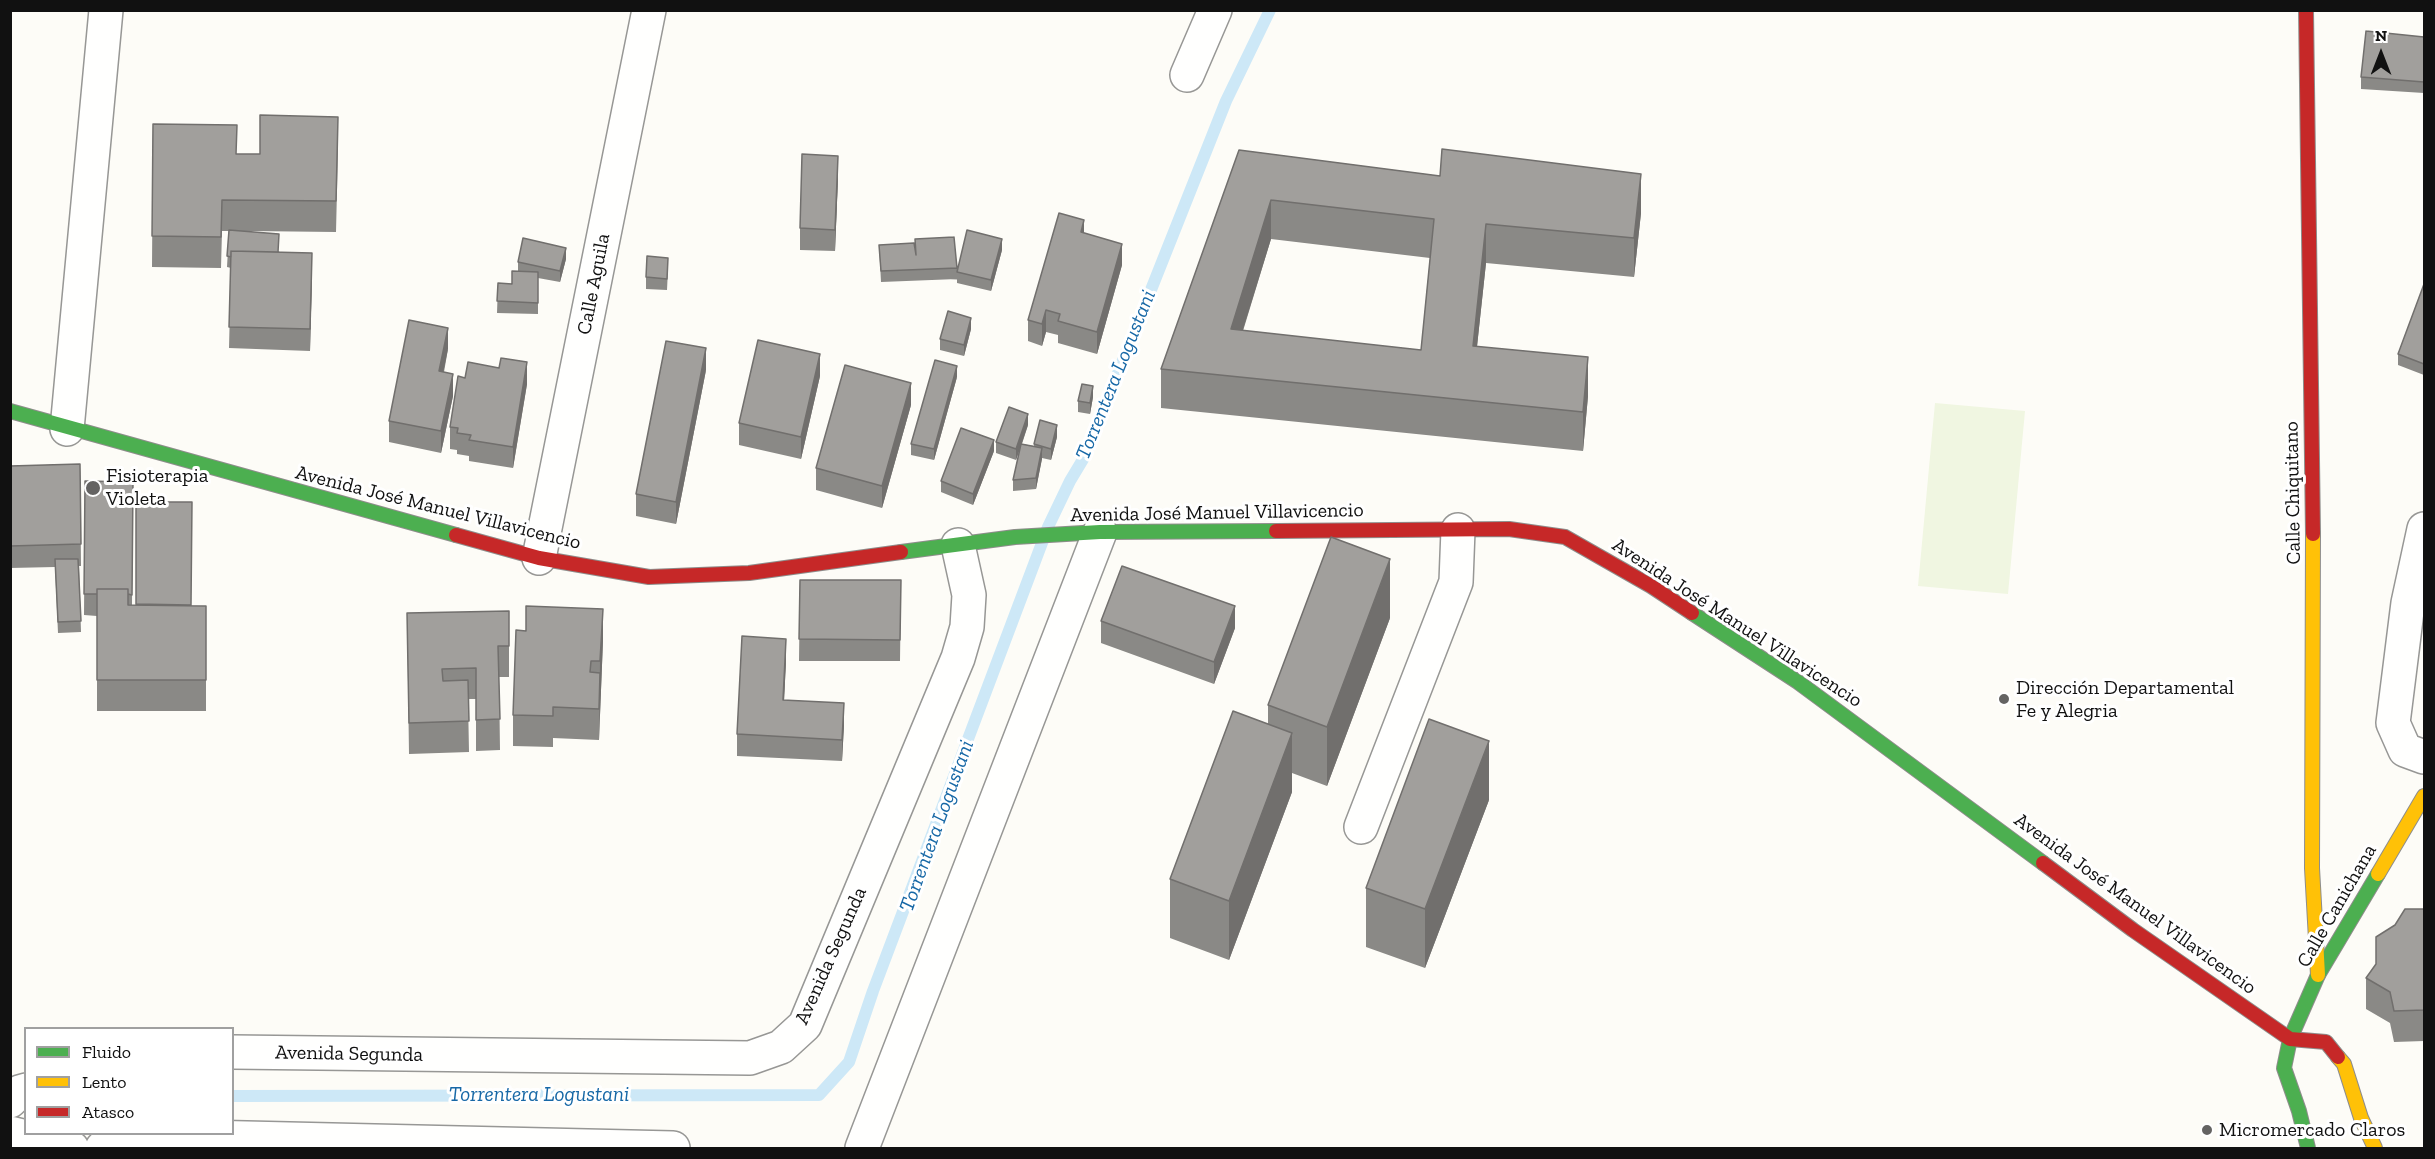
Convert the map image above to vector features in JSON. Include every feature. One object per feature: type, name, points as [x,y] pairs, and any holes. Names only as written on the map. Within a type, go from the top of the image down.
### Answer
[{"type":"main road","name":"Calle Chiquitano","points":[[2306,10],[2314,589],[2312,868],[2318,975]]},
{"type":"main road","name":"Avenida José Manuel Villavicencio","points":[[10,411],[67,429],[539,558],[649,577],[749,573],[1015,537],[1100,532],[1509,529],[1565,537],[1651,586],[1798,682],[2133,930],[2290,1039]]},
{"type":"main road","name":"Calle Canichana","points":[[2290,1039],[2318,975],[2424,796]]},
{"type":"main road","points":[[2308,1149],[2299,1111],[2284,1068],[2290,1039],[2326,1042],[2344,1064],[2361,1118],[2375,1149]]},
{"type":"street","points":[[67,429],[106,10]]},
{"type":"street","name":"Calle Aguila","points":[[539,558],[649,10]]},
{"type":"street","points":[[1187,75],[1215,10]]},
{"type":"street","points":[[2424,529],[2408,603],[2393,723],[2406,750],[2424,757]]},
{"type":"street","points":[[1361,827],[1456,582],[1458,530]]},
{"type":"street","points":[[862,1149],[1100,532]]},
{"type":"street","name":"Avenida Segunda","points":[[234,1052],[750,1058],[781,1047],[805,1026],[958,658],[967,627],[969,595],[958,545]]},
{"type":"street","points":[[10,1101],[19,1092],[24,1091]]},
{"type":"street","points":[[102,1149],[204,1137],[673,1149]]},
{"type":"green space","points":[[1935,403],[2025,411],[2008,594],[1918,586]]},
{"type":"building","points":[[2366,31],[2424,37],[2424,82],[2361,77]]},
{"type":"building","points":[[260,115],[338,117],[336,201],[222,200],[221,237],[152,236],[153,124],[237,125],[236,154],[260,154]]},
{"type":"building","points":[[1442,149],[1641,174],[1634,238],[1486,224],[1473,346],[1588,357],[1583,412],[1161,369],[1239,150],[1440,176]],"holes":[[[1271,200],[1434,219],[1421,350],[1231,329]]]},
{"type":"building","points":[[802,154],[838,156],[835,230],[800,228]]},
{"type":"building","points":[[1059,213],[1084,220],[1081,232],[1122,244],[1097,332],[1058,321],[1060,314],[1046,310],[1042,324],[1028,320]]},
{"type":"building","points":[[229,230],[279,234],[278,252],[231,251],[231,257],[227,256]]},
{"type":"building","points":[[967,230],[1002,239],[991,280],[957,272]]},
{"type":"building","points":[[954,237],[957,268],[881,271],[879,245],[914,243],[916,255],[915,239]]},
{"type":"building","points":[[523,238],[566,248],[560,271],[518,262]]},
{"type":"building","points":[[231,251],[312,253],[310,329],[229,327]]},
{"type":"building","points":[[647,256],[668,258],[667,279],[646,277]]},
{"type":"building","points":[[512,271],[538,272],[538,303],[497,301],[498,283],[512,284]]},
{"type":"building","points":[[2424,284],[2424,364],[2398,354]]},
{"type":"building","points":[[948,311],[971,318],[964,345],[940,339]]},
{"type":"building","points":[[409,320],[448,328],[439,371],[453,374],[441,431],[389,421]]},
{"type":"building","points":[[758,340],[820,354],[801,437],[739,423]]},
{"type":"building","points":[[666,341],[706,348],[676,502],[636,494]]},
{"type":"building","points":[[501,358],[527,362],[513,447],[469,440],[471,435],[457,433],[458,428],[450,427],[458,376],[465,378],[468,362],[499,368]]},
{"type":"building","points":[[935,360],[957,366],[934,449],[911,444]]},
{"type":"building","points":[[845,365],[911,383],[882,486],[816,468]]},
{"type":"building","points":[[1082,384],[1093,386],[1090,403],[1078,401]]},
{"type":"building","points":[[1009,407],[1028,414],[1016,449],[996,442]]},
{"type":"building","points":[[1040,420],[1057,425],[1051,449],[1034,444]]},
{"type":"building","points":[[961,428],[994,440],[973,494],[941,481]]},
{"type":"building","points":[[1021,444],[1042,448],[1036,478],[1013,480]]},
{"type":"building","points":[[80,464],[81,544],[10,546],[10,466]]},
{"type":"building","points":[[85,481],[133,482],[132,595],[128,594],[128,589],[97,589],[97,594],[84,594]]},
{"type":"building","points":[[136,502],[192,502],[191,605],[136,604]]},
{"type":"building","points":[[1331,537],[1390,559],[1327,727],[1268,705]]},
{"type":"building","points":[[55,559],[78,559],[81,621],[58,622]]},
{"type":"building","points":[[1122,566],[1235,606],[1214,662],[1101,621]]},
{"type":"building","points":[[800,580],[901,580],[900,640],[799,639]]},
{"type":"building","points":[[97,589],[128,589],[128,605],[206,606],[206,680],[97,680]]},
{"type":"building","points":[[526,606],[603,609],[600,661],[591,661],[590,672],[600,673],[599,709],[553,707],[553,716],[513,715],[516,630],[526,631]]},
{"type":"building","points":[[509,611],[509,646],[498,646],[500,719],[476,720],[476,668],[442,669],[443,681],[468,680],[469,721],[409,723],[407,613]]},
{"type":"building","points":[[742,636],[786,639],[783,700],[844,703],[842,740],[737,734]]},
{"type":"building","points":[[1233,711],[1292,733],[1229,901],[1170,879]]},
{"type":"building","points":[[1429,719],[1489,741],[1425,909],[1366,888]]},
{"type":"building","points":[[2405,909],[2424,909],[2424,1010],[2394,1011],[2390,992],[2366,978],[2376,964],[2376,937],[2395,925]]},
{"type":"waterway","name":"Torrentera Logustani","points":[[234,1096],[819,1095],[849,1062],[873,991],[1048,527],[1085,456],[1226,101],[1270,10]]},
{"type":"traffic: fast","points":[[10,411],[456,535]]},
{"type":"traffic: fast","points":[[901,552],[1015,537],[1100,532],[1276,531]]},
{"type":"traffic: fast","points":[[1692,613],[1798,682],[2043,863]]},
{"type":"traffic: fast","points":[[2308,1148],[2299,1111],[2284,1068],[2290,1039],[2318,975],[2378,874]]},
{"type":"traffic: slow","points":[[2313,534],[2312,868],[2318,975]]},
{"type":"traffic: slow","points":[[2378,874],[2424,796]]},
{"type":"traffic: slow","points":[[2338,1057],[2344,1064],[2361,1118],[2375,1148]]},
{"type":"traffic: jam","points":[[2306,10],[2313,534]]},
{"type":"traffic: jam","points":[[1276,531],[1509,529],[1565,537],[1651,586],[1692,613]]},
{"type":"traffic: jam","points":[[456,535],[539,558],[649,577],[749,573],[901,552]]},
{"type":"traffic: jam","points":[[2043,863],[2133,930],[2290,1039],[2326,1042],[2338,1057]]},
{"type":"place","name":"Fisioterapia Violeta","points":[[93,488]]},
{"type":"place","name":"Dirección Departamental Fe y Alegria","points":[[2004,699]]},
{"type":"place","name":"Micromercado Claros","points":[[2207,1130]]}]
